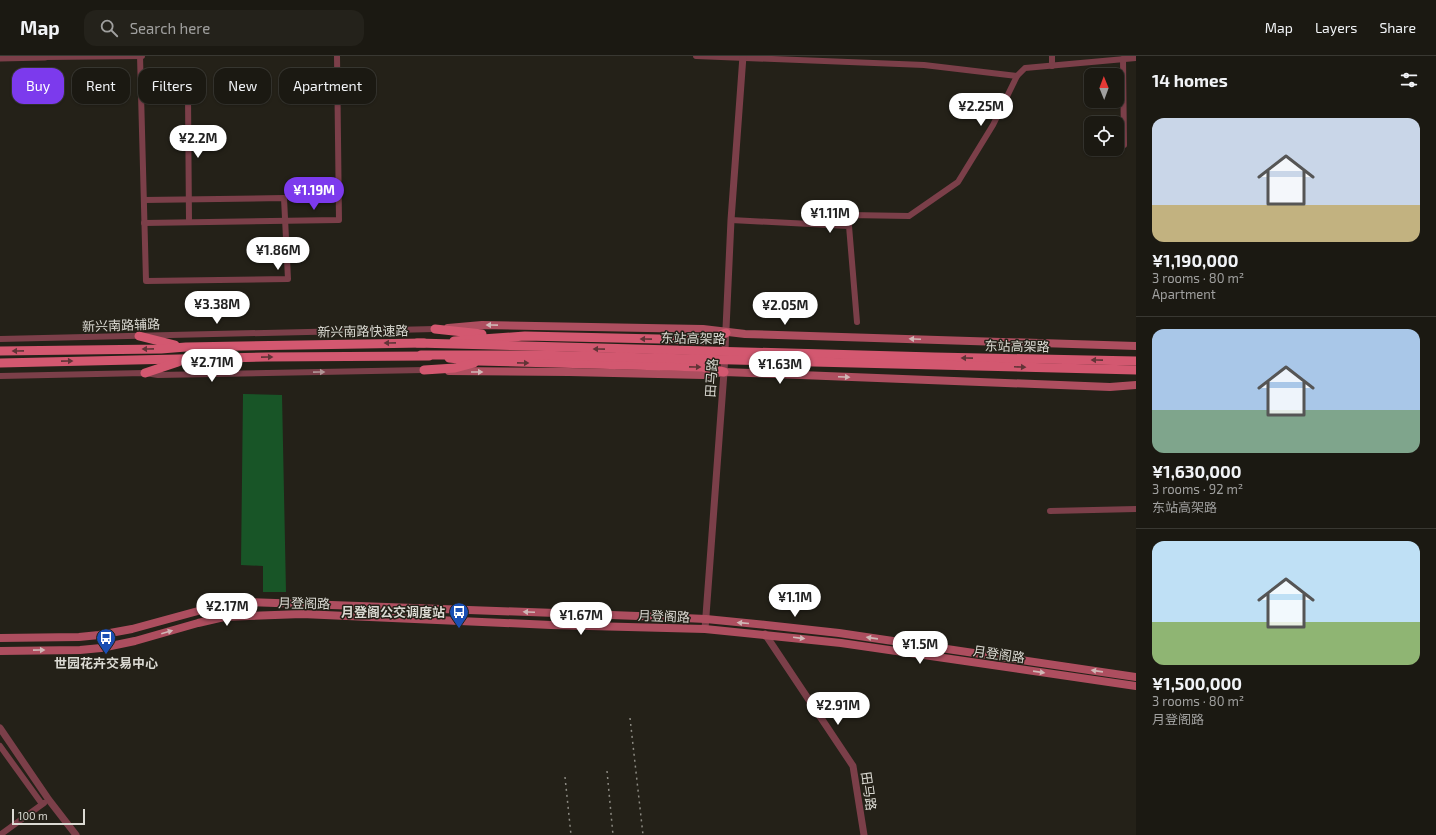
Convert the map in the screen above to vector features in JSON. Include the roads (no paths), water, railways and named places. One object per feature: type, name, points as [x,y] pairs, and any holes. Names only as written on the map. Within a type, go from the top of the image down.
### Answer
[{"type":"main road","points":[[435,329],[490,325],[703,329],[726,333],[1097,346],[1136,346]]},
{"type":"main road","points":[[435,329],[466,333],[525,336]]},
{"type":"main road","name":"新兴南路快速路","points":[[0,351],[417,343],[525,336],[703,340],[726,333]]},
{"type":"main road","points":[[139,336],[186,347]]},
{"type":"main road","name":"东站高架路","points":[[417,343],[1136,361]]},
{"type":"main road","name":"东站高架路","points":[[421,356],[535,355],[1136,370]]},
{"type":"main road","name":"新兴南路快速路","points":[[0,363],[421,356],[478,362],[703,367],[724,372]]},
{"type":"main road","points":[[145,373],[188,359]]},
{"type":"main road","points":[[424,370],[454,368],[478,362]]},
{"type":"main road","points":[[424,370],[452,372],[569,372],[703,375],[724,372],[1110,387],[1136,385]]},
{"type":"main road","name":"月登阁路","points":[[0,638],[79,637],[99,635],[132,629],[221,605],[250,602],[706,619],[839,633],[1136,677]]},
{"type":"main road","name":"月登阁路","points":[[0,651],[80,650],[101,648],[135,641],[212,620],[240,616],[302,614],[537,625],[705,629],[765,634],[841,643],[1136,686]]},
{"type":"street","points":[[0,58],[141,56],[144,223],[146,281],[288,279],[284,198],[144,200]]},
{"type":"street","points":[[144,223],[339,220],[336,56]]},
{"type":"street","points":[[696,56],[924,65],[1017,76]]},
{"type":"street","points":[[1052,56],[1052,66]]},
{"type":"street","name":"田马路","points":[[705,629],[724,372],[731,220],[743,57]]},
{"type":"street","points":[[857,322],[849,215],[909,216],[958,182],[993,125],[1017,76],[1025,68],[1136,58]]},
{"type":"street","points":[[1123,59],[1124,116]]},
{"type":"street","points":[[188,104],[189,222]]},
{"type":"street","points":[[731,220],[849,226]]},
{"type":"street","name":"新兴南路辅路","points":[[0,339],[435,329]]},
{"type":"street","points":[[0,376],[145,373],[158,375],[424,370]]},
{"type":"street","points":[[1050,512],[1136,509]]},
{"type":"street","name":"田马路","points":[[765,634],[854,766],[864,835]]},
{"type":"street","points":[[0,728],[46,802]]},
{"type":"street","points":[[0,746],[46,802],[76,835]]},
{"type":"street","points":[[0,835],[46,802]]},
{"type":"railway","points":[[630,718],[643,835]]},
{"type":"railway","points":[[607,771],[613,835]]},
{"type":"railway","points":[[565,777],[571,835]]},
{"type":"place","name":"月登阁公交调度站","points":[[459,629]]},
{"type":"place","name":"世园花卉交易中心","points":[[106,655]]}]
